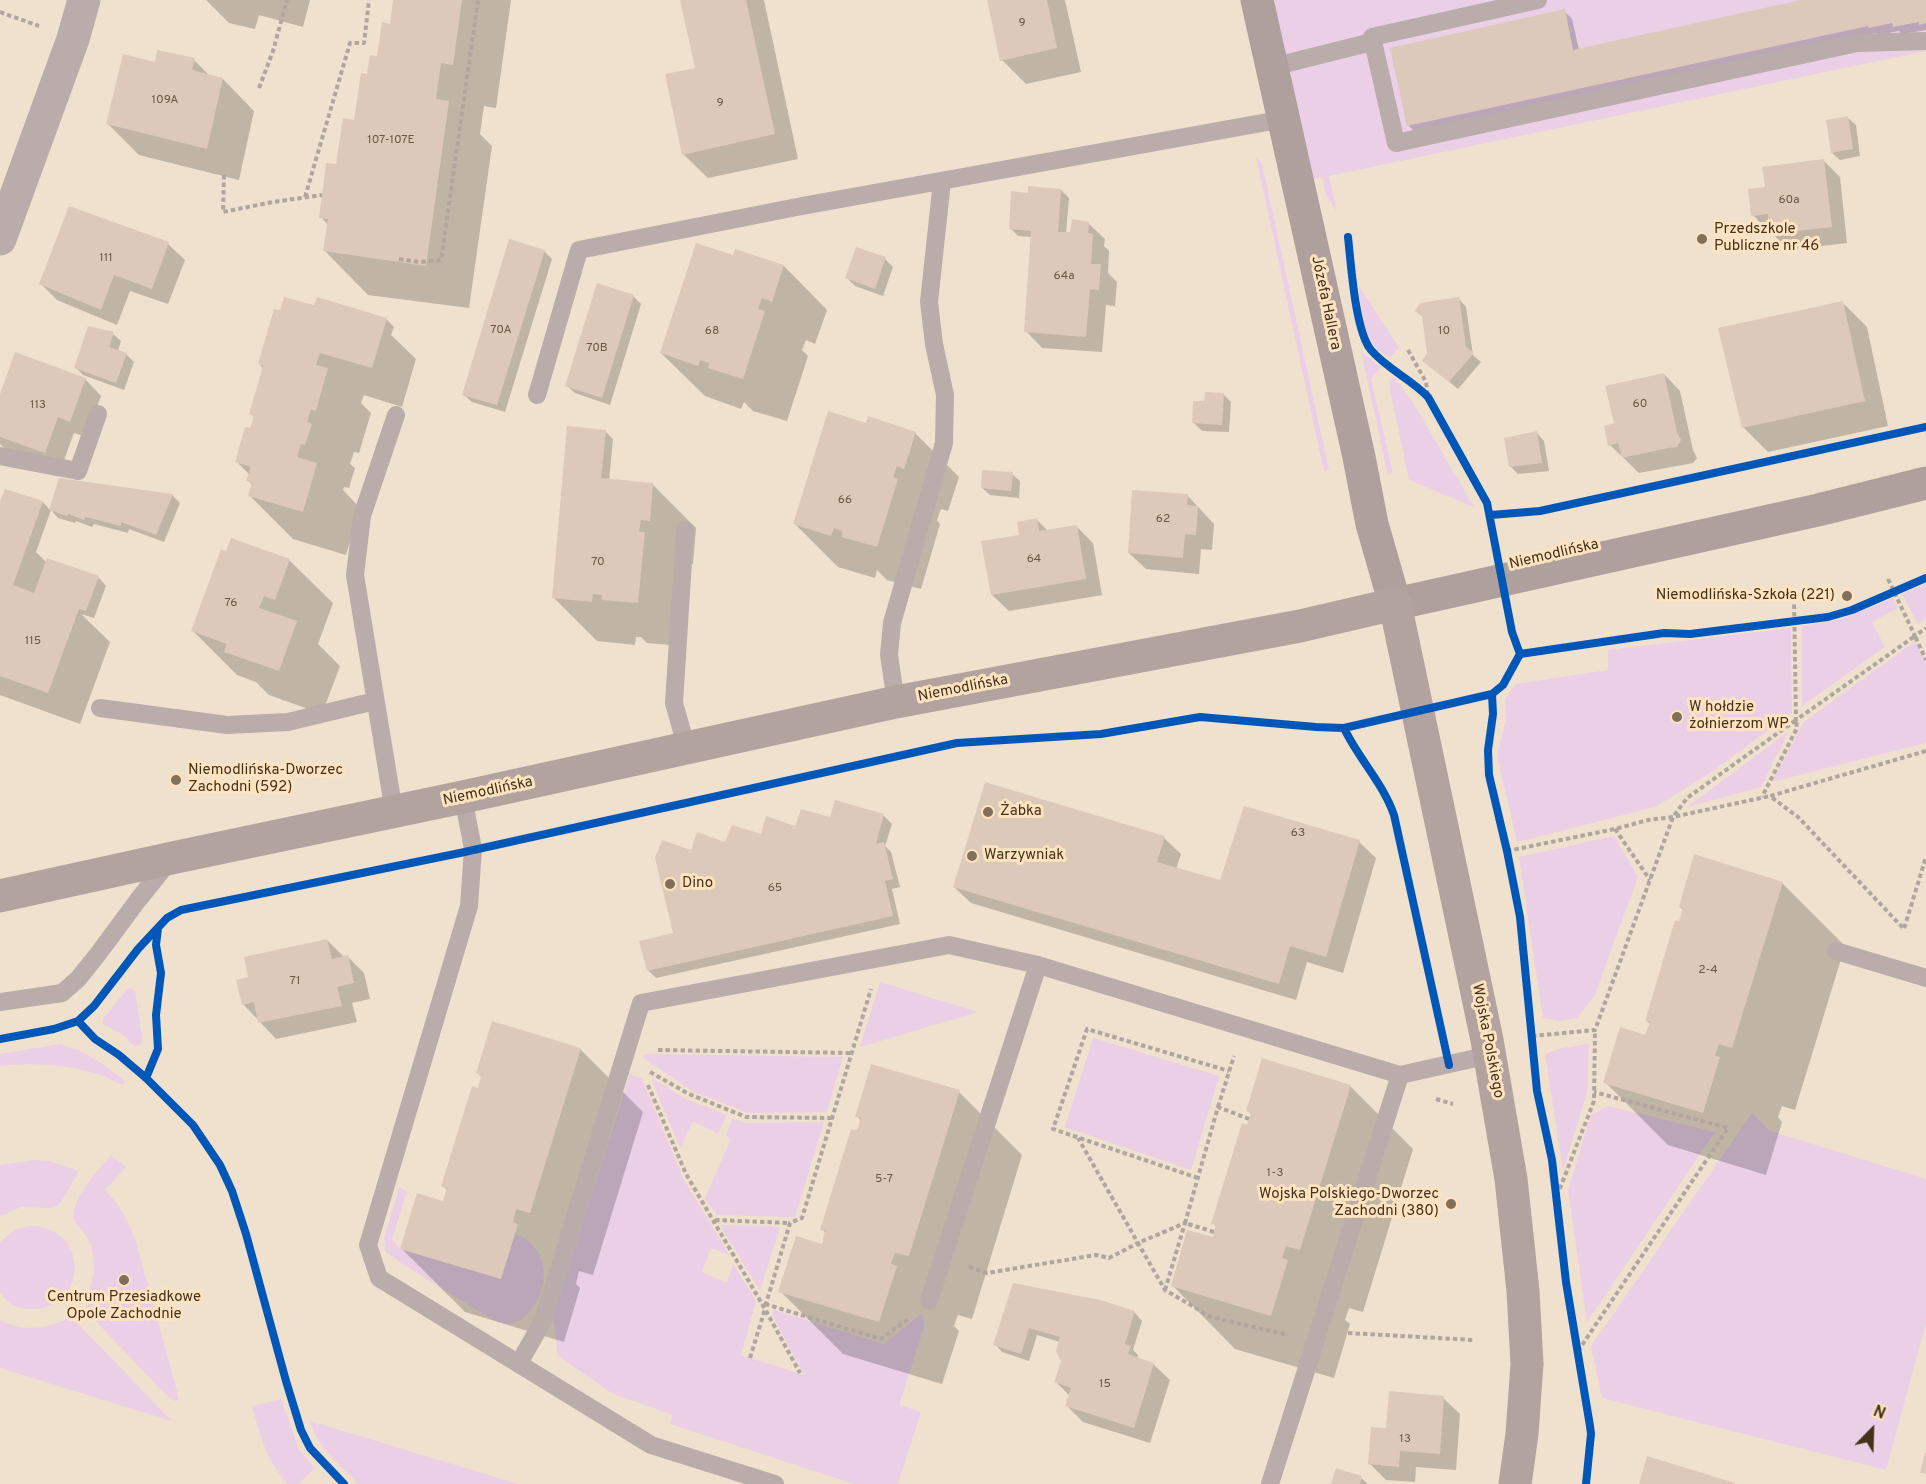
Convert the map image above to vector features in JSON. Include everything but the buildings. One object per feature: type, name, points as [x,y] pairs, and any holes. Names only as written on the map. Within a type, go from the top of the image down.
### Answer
[{"type":"main road","name":"Józefa Hallera","points":[[1257,0],[1372,524],[1395,604]]},
{"type":"main road","name":"Niemodlińska","points":[[0,896],[896,702],[1290,628],[1818,510],[1926,483]]},
{"type":"main road","name":"Wojska Polskiego","points":[[1395,604],[1490,1055],[1511,1179],[1524,1291],[1527,1364],[1522,1434],[1515,1484]]},
{"type":"street","points":[[0,239],[73,39],[84,0]]},
{"type":"lane","points":[[1538,0],[1372,37],[1396,143],[1857,43],[1926,41]]},
{"type":"lane","points":[[1272,67],[1372,42]]},
{"type":"lane","points":[[537,395],[579,250],[802,206],[1284,119]]},
{"type":"lane","points":[[896,702],[889,655],[892,623],[944,443],[945,395],[934,344],[929,302],[942,181]]},
{"type":"lane","points":[[0,456],[78,471],[98,414]]},
{"type":"lane","points":[[394,812],[355,575],[362,516],[396,414]]},
{"type":"lane","points":[[685,530],[674,703],[687,749]]},
{"type":"lane","points":[[100,708],[227,725],[288,722],[375,701]]},
{"type":"lane","points":[[463,797],[473,849],[470,906],[368,1245],[379,1278],[651,1445],[775,1484]]},
{"type":"lane","points":[[0,1002],[62,993],[78,979],[99,954],[172,858]]},
{"type":"lane","points":[[519,1363],[543,1321],[641,1003],[949,945],[1038,965],[1400,1075],[1490,1055]]},
{"type":"lane","points":[[1836,951],[1926,978]]},
{"type":"lane","points":[[929,1301],[1038,965]]},
{"type":"lane","points":[[1270,1484],[1400,1075]]},
{"type":"path","points":[[259,88],[273,51],[286,0]]},
{"type":"path","points":[[305,198],[350,43],[363,43],[369,0]]},
{"type":"path","points":[[399,259],[419,262],[441,260],[478,0]]},
{"type":"path","points":[[0,12],[44,28]]},
{"type":"path","points":[[224,175],[223,212],[322,195]]},
{"type":"path","points":[[1408,350],[1426,382],[1428,397]]},
{"type":"path","points":[[1419,388],[1428,397]]},
{"type":"path","points":[[1888,579],[1898,590],[1926,660]]},
{"type":"path","points":[[1883,596],[1898,590]]},
{"type":"path","points":[[1762,797],[1797,728],[1794,597]]},
{"type":"path","points":[[1784,624],[1806,621]]},
{"type":"path","points":[[1557,1196],[1594,1101],[1595,1030],[1673,817],[1687,798],[1926,628]]},
{"type":"path","points":[[1508,851],[1770,796],[1926,751]]},
{"type":"path","points":[[1770,796],[1798,817],[1904,929],[1926,857]]},
{"type":"path","points":[[1615,829],[1650,880]]},
{"type":"path","points":[[714,1220],[790,1223],[802,1218],[880,958]]},
{"type":"path","points":[[1198,1178],[1053,1129],[1087,1029],[1230,1071]]},
{"type":"path","points":[[1532,1036],[1595,1030]]},
{"type":"path","points":[[625,1055],[852,1053]]},
{"type":"path","points":[[625,1055],[641,1068],[689,1094],[746,1117],[833,1118]]},
{"type":"path","points":[[641,1068],[686,1174],[764,1305],[800,1373]]},
{"type":"path","points":[[1578,1351],[1728,1128],[1594,1092]]},
{"type":"path","points":[[1166,1290],[1218,1107],[1249,1119]]},
{"type":"path","points":[[1078,1138],[1166,1290],[1211,1317],[1317,1336],[1473,1341]]},
{"type":"path","points":[[750,1358],[790,1223]]},
{"type":"path","points":[[943,1259],[987,1273],[1096,1255],[1109,1258],[1185,1223],[1214,1232]]},
{"type":"path","points":[[764,1305],[881,1339],[929,1301]]},
{"type":"shaded area","points":[[1258,0],[1926,0],[1926,51],[1329,176],[1337,212],[1326,195],[1322,177],[1298,182]]},
{"type":"shaded area","points":[[1256,157],[1262,164],[1329,470],[1324,472]]},
{"type":"shaded area","points":[[1359,286],[1399,348],[1390,357],[1378,350],[1369,336],[1361,311]]},
{"type":"shaded area","points":[[1361,352],[1381,367],[1371,379],[1393,473],[1388,475]]},
{"type":"shaded area","points":[[1392,378],[1412,401],[1474,507],[1409,480],[1390,390],[1389,382]]},
{"type":"shaded area","points":[[1926,584],[1926,618],[1918,624],[1902,594]]},
{"type":"shaded area","points":[[1893,598],[1898,608],[1872,622],[1885,647],[1802,706],[1802,626],[1842,619]]},
{"type":"shaded area","points":[[1791,628],[1792,713],[1707,775],[1655,807],[1517,842],[1497,755],[1506,721],[1505,699],[1516,684],[1608,670],[1608,650]]},
{"type":"shaded area","points":[[1915,641],[1926,664],[1926,743],[1772,782],[1804,722]]},
{"type":"shaded area","points":[[1789,731],[1761,787],[1687,807]]},
{"type":"shaded area","points":[[1614,836],[1638,877],[1594,997],[1577,1018],[1560,1021],[1543,1018],[1519,857]]},
{"type":"shaded area","points":[[880,982],[978,1012],[860,1047]]},
{"type":"shaded area","points":[[131,988],[135,991],[142,1036],[142,1043],[135,1047],[122,1034],[103,1024],[103,1019],[127,989]]},
{"type":"shaded area","points":[[1093,1038],[1219,1076],[1191,1170],[1065,1127]]},
{"type":"shaded area","points":[[60,1044],[78,1050],[102,1064],[125,1081],[123,1085],[80,1069],[40,1064],[0,1066],[0,1054]]},
{"type":"shaded area","points":[[1589,1044],[1587,1092],[1563,1170],[1545,1054],[1562,1048]]},
{"type":"shaded area","points":[[644,1054],[843,1057],[827,1112],[748,1113],[694,1092],[643,1058]]},
{"type":"shaded area","points":[[630,1074],[642,1079],[683,1178],[729,1255],[711,1248],[702,1272],[727,1283],[733,1264],[756,1301],[741,1355],[804,1375],[772,1315],[774,1310],[884,1344],[922,1313],[924,1327],[899,1405],[921,1412],[898,1484],[854,1484],[670,1424],[673,1415],[613,1394],[558,1356],[553,1318]]},
{"type":"shaded area","points":[[651,1078],[688,1100],[727,1115],[718,1134],[693,1121],[680,1148]]},
{"type":"shaded area","points":[[1608,1106],[1715,1132],[1587,1322],[1568,1190],[1591,1115]]},
{"type":"shaded area","points":[[1752,1113],[1770,1131],[1926,1179],[1926,1323],[1886,1470],[1602,1398],[1591,1346]]},
{"type":"shaded area","points":[[732,1119],[746,1123],[824,1122],[795,1217],[717,1215],[705,1198],[731,1139],[726,1136]]},
{"type":"shaded area","points":[[111,1155],[126,1167],[105,1190],[122,1212],[137,1247],[179,1399],[175,1401],[165,1394],[87,1312],[86,1301],[94,1274],[93,1254],[89,1241],[76,1223],[75,1206],[92,1177]]},
{"type":"shaded area","points":[[35,1160],[49,1161],[79,1171],[59,1205],[49,1208],[21,1207],[0,1216],[0,1165]]},
{"type":"shaded area","points":[[399,1188],[407,1191],[392,1239],[400,1249],[501,1279],[514,1234],[526,1239],[539,1254],[544,1270],[542,1288],[528,1314],[510,1324],[491,1319],[385,1251],[384,1238]]},
{"type":"shaded area","points":[[720,1225],[780,1227],[760,1291]]},
{"type":"shaded area","points":[[28,1226],[42,1227],[55,1232],[66,1242],[73,1254],[75,1267],[68,1291],[59,1300],[33,1309],[15,1306],[0,1293],[0,1242],[15,1230]]},
{"type":"shaded area","points":[[67,1319],[76,1322],[172,1421],[0,1368],[0,1320],[25,1328],[34,1328]]},
{"type":"shaded area","points":[[281,1399],[299,1450],[315,1468],[298,1484],[288,1484],[269,1457],[252,1406]]},
{"type":"shaded area","points":[[310,1421],[518,1484],[358,1484],[323,1447]]},
{"type":"cycle path","points":[[1348,237],[1357,313],[1366,341],[1377,357],[1428,397],[1487,503],[1512,632],[1520,654]]},
{"type":"cycle path","points":[[1491,515],[1540,511],[1926,427]]},
{"type":"cycle path","points":[[0,1039],[54,1029],[78,1021],[94,1006],[138,949],[167,918],[181,910],[460,853],[957,743],[1101,734],[1200,717],[1344,728],[1492,694],[1503,685],[1520,654],[1664,633],[1690,634],[1828,617],[1852,610],[1926,578]]},
{"type":"cycle path","points":[[1492,694],[1493,714],[1488,750],[1489,775],[1520,917],[1537,1091],[1552,1160],[1566,1282],[1590,1426],[1586,1484]]},
{"type":"cycle path","points":[[1344,728],[1384,792],[1394,815],[1449,1065]]},
{"type":"cycle path","points":[[146,1078],[158,1049],[156,1015],[161,973],[156,945],[158,928]]},
{"type":"cycle path","points":[[78,1021],[95,1039],[119,1055],[146,1078],[193,1125],[220,1165],[232,1191],[246,1234],[301,1430],[310,1448],[344,1484]]},
{"type":"place","name":"Przedszkole Publiczne nr 46","points":[[1702,239]]},
{"type":"place","name":"Niemodlińska-Szkoła (221)","points":[[1847,596]]},
{"type":"place","name":"W hołdzie żołnierzom WP","points":[[1677,717]]},
{"type":"place","name":"Niemodlińska-Dworzec Zachodni (592)","points":[[176,780]]},
{"type":"place","name":"Żabka","points":[[988,812]]},
{"type":"place","name":"Warzywniak","points":[[972,856]]},
{"type":"place","name":"Dino","points":[[670,884]]},
{"type":"place","name":"Wojska Polskiego-Dworzec Zachodni (380)","points":[[1451,1204]]},
{"type":"place","name":"Centrum Przesiadkowe Opole Zachodnie","points":[[124,1280]]}]
